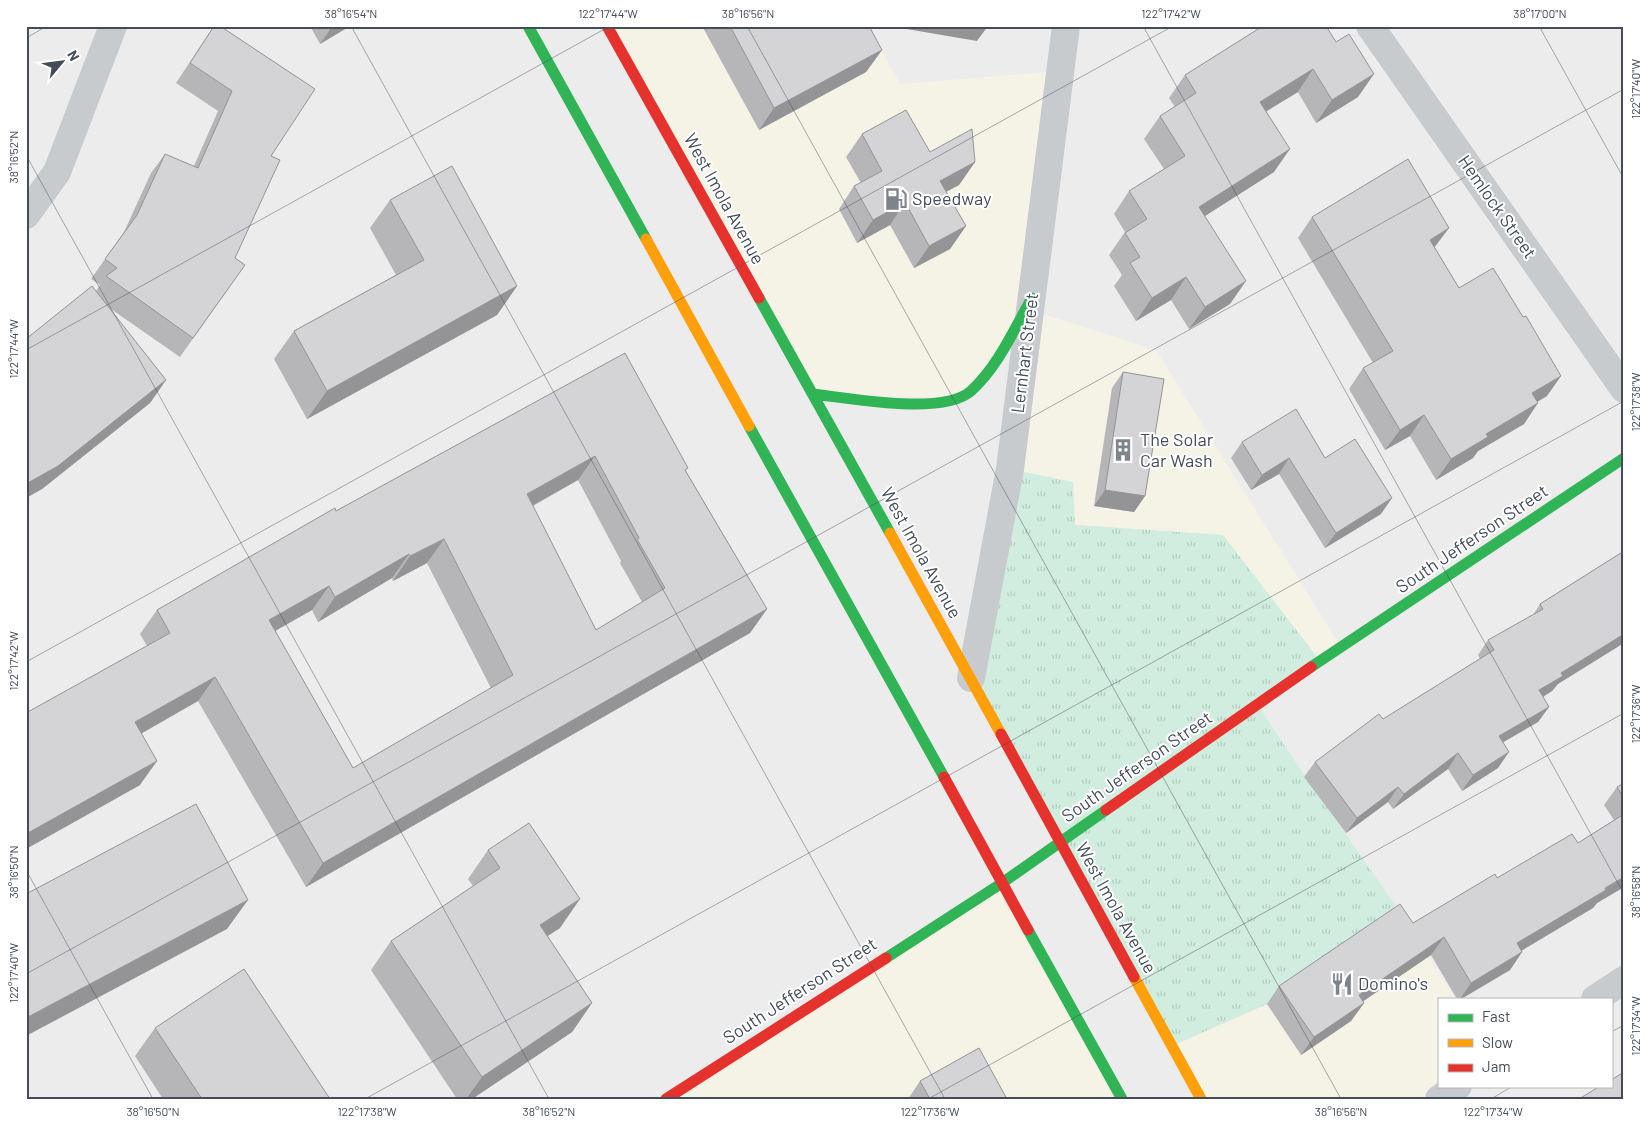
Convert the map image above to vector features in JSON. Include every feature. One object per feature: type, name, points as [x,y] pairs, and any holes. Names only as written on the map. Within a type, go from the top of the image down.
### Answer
[{"type":"main road","points":[[528,26],[1122,1099]]},
{"type":"main road","name":"West Imola Avenue","points":[[607,26],[971,678],[1201,1099]]},
{"type":"main road","points":[[813,394],[922,405],[962,398],[988,373],[1032,298]]},
{"type":"main road","name":"South Jefferson Street","points":[[666,1099],[1002,883],[1320,661],[1624,458]]},
{"type":"street","points":[[26,215],[57,172],[113,26]]},
{"type":"street","name":"Lernhart Street","points":[[971,678],[1010,470],[1066,26]]},
{"type":"street","name":"Hemlock Street","points":[[1370,26],[1624,388]]},
{"type":"street","points":[[1597,998],[1624,980]]},
{"type":"street","points":[[1439,1099],[1455,1088]]},
{"type":"shaded area","points":[[607,26],[868,26],[900,84],[1060,71],[1032,298],[962,398],[813,394]]},
{"type":"shaded area","points":[[1031,310],[1156,350],[1341,647],[1320,661],[1223,535],[1075,525],[1010,469]]},
{"type":"shaded area","points":[[1002,883],[1122,1099],[666,1099]]},
{"type":"shaded area","points":[[1402,915],[1455,998],[1438,998],[1439,1099],[1201,1099],[1172,1046],[1267,1004]]},
{"type":"green space","points":[[1010,469],[1073,482],[1075,525],[1223,535],[1320,661],[1258,705],[1311,785],[1402,915],[1388,922],[1267,1004],[1172,1046],[971,678]]},
{"type":"building","points":[[214,26],[220,26],[315,89],[271,156],[280,160],[235,258],[245,265],[193,338],[106,276],[117,268],[105,259],[137,215],[165,154],[198,168],[232,91],[190,63]]},
{"type":"building","points":[[730,26],[869,26],[882,50],[774,108]]},
{"type":"building","points":[[1263,26],[1326,26],[1336,42],[1349,34],[1374,74],[1332,100],[1313,69],[1260,102],[1290,149],[1199,207],[1246,281],[1205,307],[1186,277],[1152,298],[1130,263],[1140,257],[1125,233],[1147,219],[1129,191],[1185,156],[1160,116],[1196,93],[1185,75]]},
{"type":"building","points":[[906,110],[930,152],[972,129],[975,162],[940,181],[966,226],[929,246],[905,202],[873,220],[854,186],[882,171],[862,134]]},
{"type":"building","points":[[1408,159],[1449,228],[1430,240],[1459,288],[1493,268],[1523,317],[1526,316],[1561,376],[1532,393],[1538,403],[1486,434],[1488,437],[1451,459],[1424,415],[1400,430],[1363,368],[1393,351],[1312,217]]},
{"type":"building","points":[[452,166],[517,286],[327,391],[294,331],[424,260],[390,200]]},
{"type":"building","points":[[92,286],[166,380],[58,466],[26,484],[26,339]]},
{"type":"building","points":[[625,353],[688,468],[685,470],[767,609],[323,863],[215,677],[135,722],[157,761],[26,834],[26,713],[170,633],[157,610],[335,508],[336,511]],"holes":[[[595,456],[639,538],[637,539],[665,588],[596,630],[527,494]],[[444,539],[513,675],[353,768],[269,620],[329,586],[335,597],[409,554],[410,556]]]},
{"type":"building","name":"The Solar Car Wash","points":[[1123,372],[1164,379],[1145,496],[1105,490]]},
{"type":"building","points":[[1296,409],[1325,458],[1355,439],[1392,498],[1336,533],[1289,458],[1262,475],[1242,442]]},
{"type":"building","points":[[1624,551],[1624,634],[1561,673],[1563,676],[1539,690],[1549,707],[1499,736],[1509,752],[1473,775],[1458,753],[1404,794],[1398,787],[1357,818],[1315,762],[1379,714],[1383,719],[1494,650],[1488,640],[1543,609],[1540,604]]},
{"type":"building","points":[[1624,783],[1624,798],[1617,787]]},
{"type":"building","points":[[196,804],[248,900],[26,1018],[26,894]]},
{"type":"building","points":[[1624,814],[1624,877],[1605,888],[1606,890],[1517,943],[1522,952],[1471,983],[1444,937],[1359,995],[1364,1003],[1314,1037],[1279,986],[1400,904],[1413,923],[1495,874],[1497,878],[1572,834],[1578,843]]},
{"type":"building","points":[[529,823],[580,899],[540,925],[592,1003],[482,1077],[391,941],[500,868],[488,850]]},
{"type":"building","points":[[244,969],[330,1099],[202,1099],[155,1028]]},
{"type":"building","points":[[979,1048],[1007,1099],[930,1099],[920,1081]]},
{"type":"building","points":[[1624,1072],[1624,1099],[1579,1099],[1597,1088],[1612,1088],[1612,1079]]},
{"type":"traffic: fast","points":[[528,26],[646,239]]},
{"type":"traffic: fast","points":[[759,298],[890,533]]},
{"type":"traffic: fast","points":[[813,394],[918,404],[940,403],[958,398],[971,391],[989,371],[1005,347],[1032,298]]},
{"type":"traffic: fast","points":[[749,426],[944,777]]},
{"type":"traffic: fast","points":[[1311,667],[1624,458]]},
{"type":"traffic: fast","points":[[886,958],[1002,883],[1106,810]]},
{"type":"traffic: fast","points":[[1028,930],[1122,1099]]},
{"type":"traffic: slow","points":[[646,239],[749,426]]},
{"type":"traffic: slow","points":[[890,533],[1001,734]]},
{"type":"traffic: slow","points":[[1134,977],[1201,1099]]},
{"type":"traffic: jam","points":[[607,26],[759,298]]},
{"type":"traffic: jam","points":[[1106,810],[1311,667]]},
{"type":"traffic: jam","points":[[1001,734],[1134,977]]},
{"type":"traffic: jam","points":[[944,777],[1028,930]]},
{"type":"traffic: jam","points":[[666,1099],[886,958]]},
{"type":"place","name":"Speedway","points":[[896,199]]},
{"type":"place","name":"The Solar Car Wash","points":[[1123,450]]},
{"type":"place","name":"Domino's","points":[[1342,984]]}]
